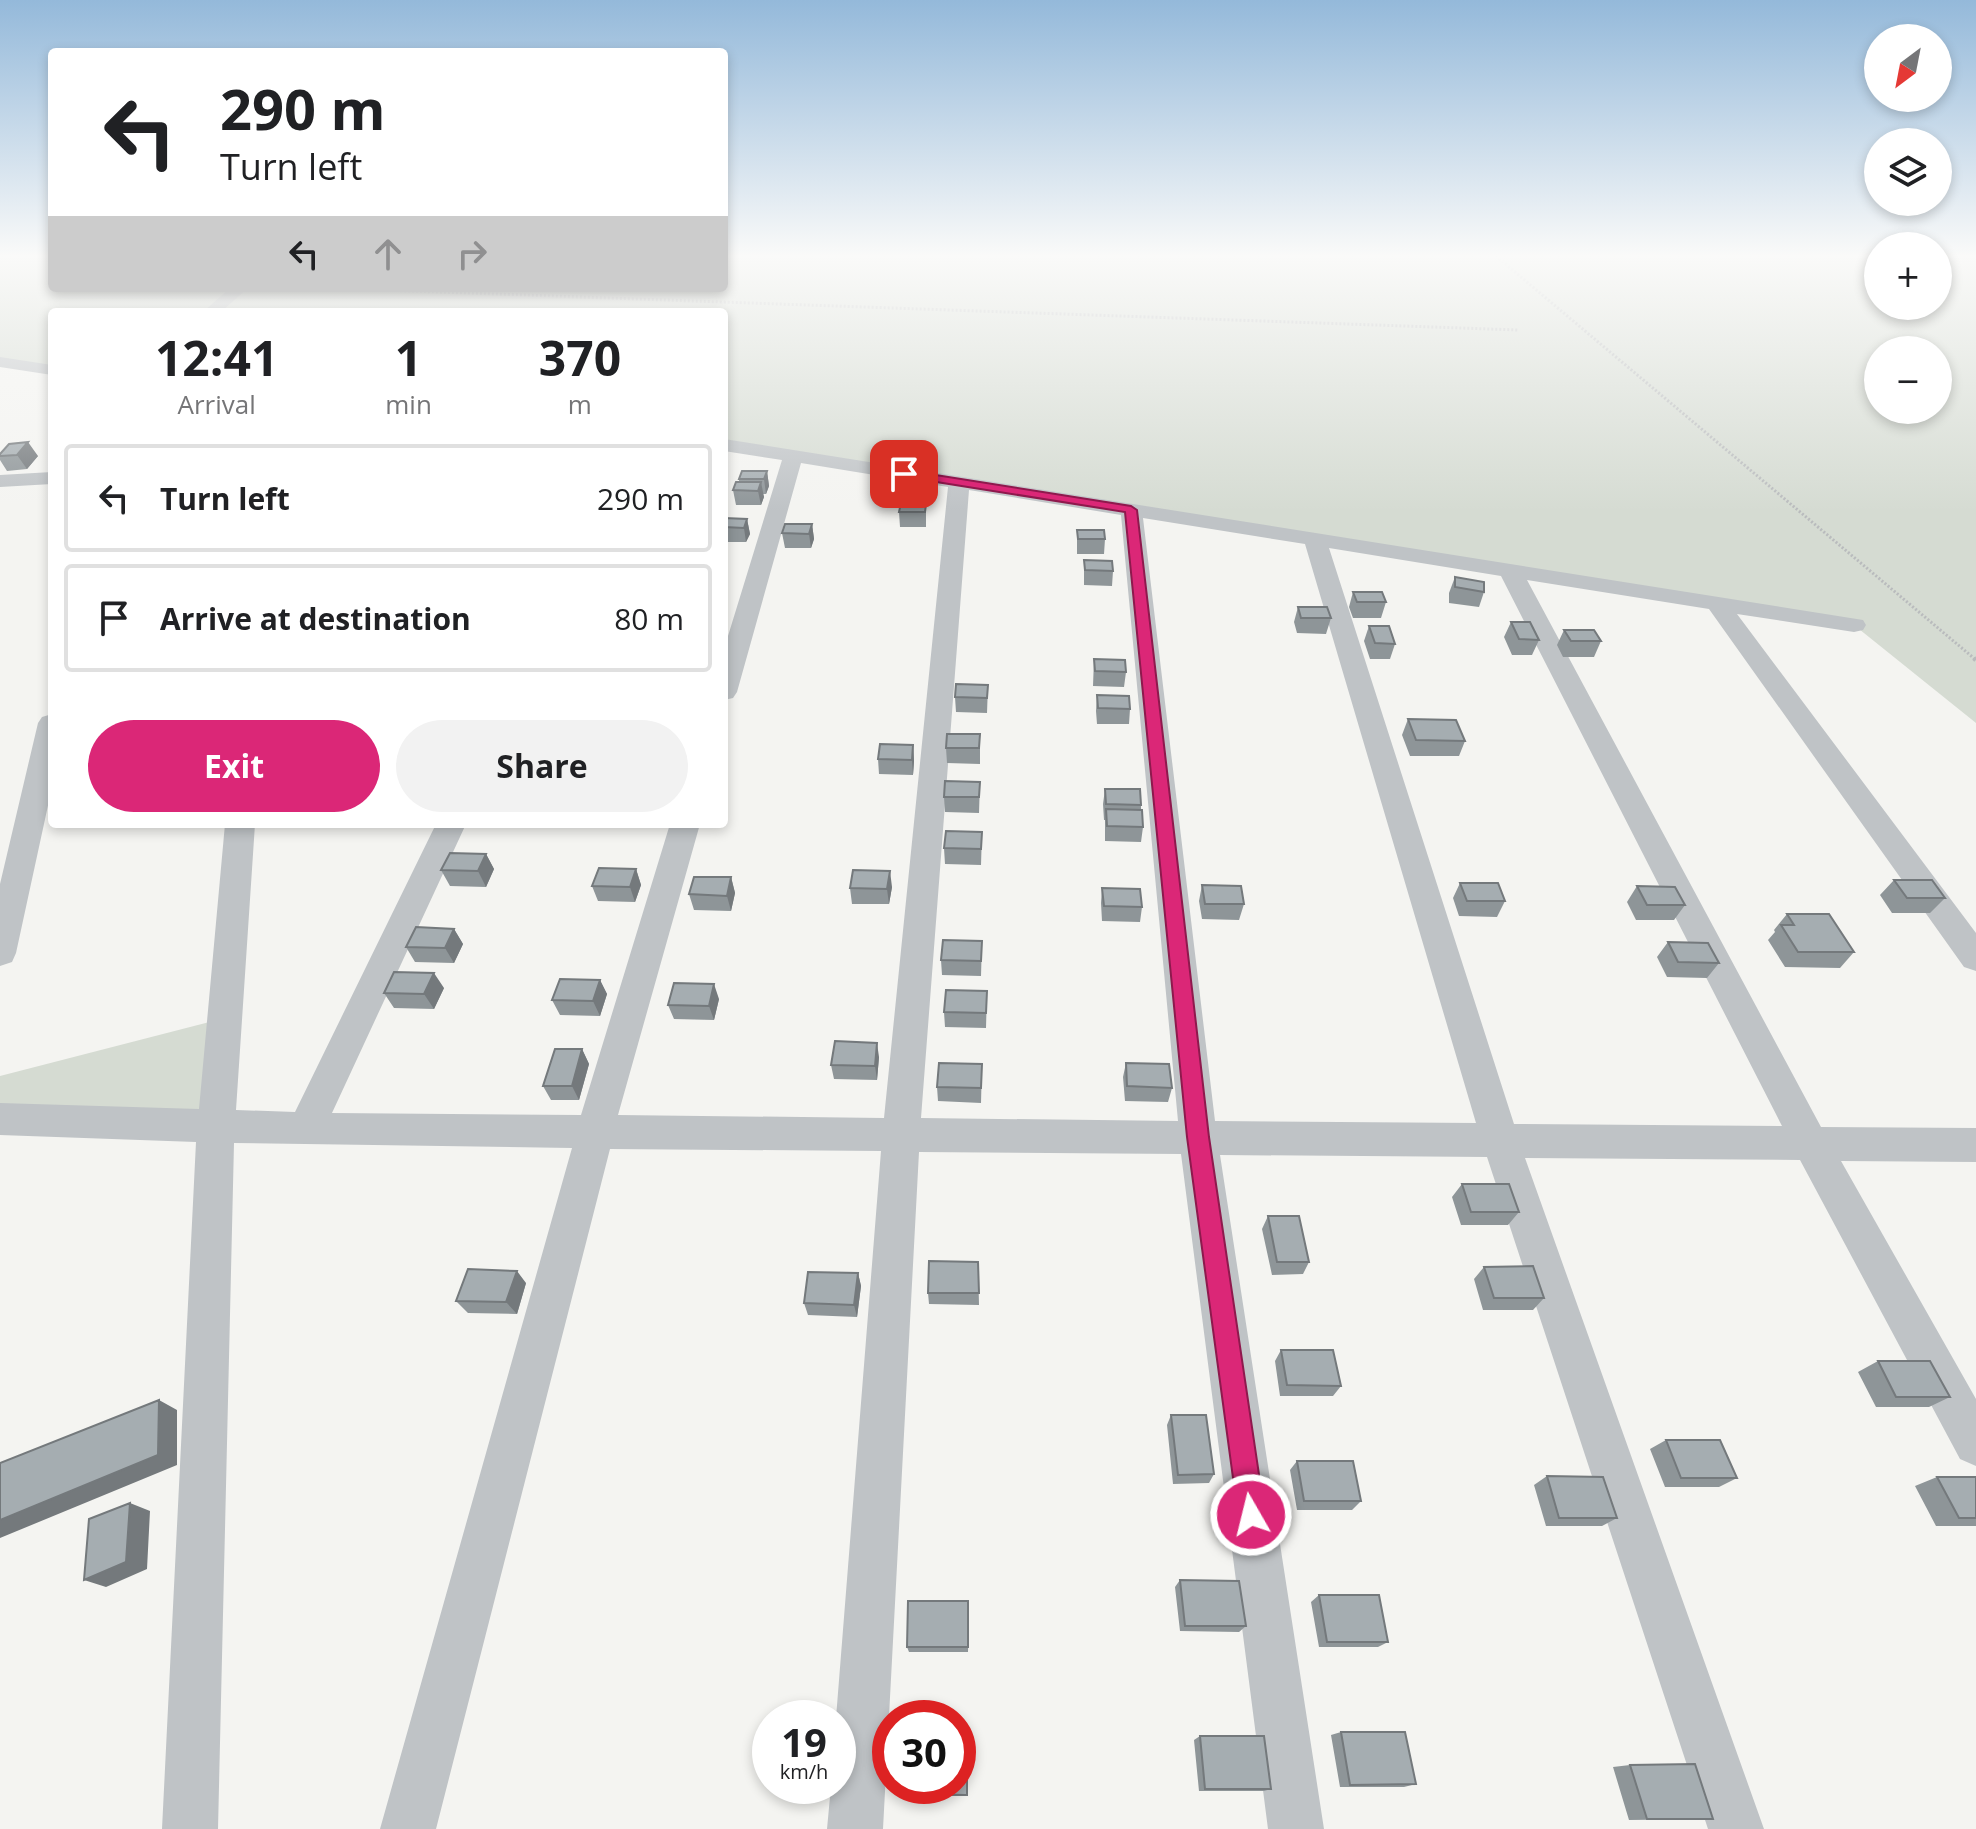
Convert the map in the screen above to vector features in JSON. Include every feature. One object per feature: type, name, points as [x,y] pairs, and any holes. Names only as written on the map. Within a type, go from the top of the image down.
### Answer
[{"type":"street","points":[[0,362],[48,369]]},
{"type":"street","points":[[728,446],[1854,625]]},
{"type":"street","points":[[728,678],[793,456]]},
{"type":"street","points":[[4,484],[48,478]]},
{"type":"street","points":[[855,1829],[901,1135],[959,482]]},
{"type":"street","points":[[1131,510],[1198,1137],[1296,1829]]},
{"type":"street","points":[[1315,539],[1500,1140],[1736,1829]]},
{"type":"street","points":[[1510,570],[1811,1144],[1976,1443]]},
{"type":"street","points":[[1717,603],[1976,958]]},
{"type":"street","points":[[0,953],[48,741]]},
{"type":"street","points":[[190,1829],[216,1124],[240,828]]},
{"type":"street","points":[[306,1129],[449,828]]},
{"type":"street","points":[[408,1829],[595,1132],[684,828]]},
{"type":"street","points":[[0,1119],[306,1129],[1976,1145]]},
{"type":"path","points":[[1597,341],[1976,660]]},
{"type":"shaded area","points":[[0,341],[48,341],[48,369],[0,362]]},
{"type":"shaded area","points":[[728,341],[1864,341],[1864,424],[1952,424],[1952,341],[1976,341],[1976,723],[1854,625],[728,446]]},
{"type":"shaded area","points":[[225,1018],[216,1124],[0,1119],[0,1076]]},
{"type":"building","points":[[28,442],[17,455],[0,456],[9,444]]},
{"type":"building","points":[[742,471],[767,471],[764,479],[739,479]]},
{"type":"building","points":[[736,482],[761,482],[758,491],[733,490]]},
{"type":"building","points":[[901,503],[926,504],[925,512],[899,512]]},
{"type":"building","points":[[728,518],[747,519],[744,528],[728,527]]},
{"type":"building","points":[[785,524],[812,524],[809,534],[782,533]]},
{"type":"building","points":[[1077,530],[1104,530],[1105,539],[1078,539]]},
{"type":"building","points":[[1084,560],[1112,561],[1113,571],[1085,570]]},
{"type":"building","points":[[1455,577],[1484,582],[1484,592],[1455,587]]},
{"type":"building","points":[[1353,592],[1382,592],[1386,602],[1357,602]]},
{"type":"building","points":[[1298,607],[1327,607],[1331,618],[1301,618]]},
{"type":"building","points":[[1511,622],[1530,622],[1539,640],[1519,639]]},
{"type":"building","points":[[1369,626],[1389,626],[1395,644],[1375,643]]},
{"type":"building","points":[[1564,630],[1594,630],[1601,641],[1571,641]]},
{"type":"building","points":[[1094,659],[1125,660],[1126,672],[1095,671]]},
{"type":"building","points":[[956,684],[988,685],[987,698],[955,697]]},
{"type":"building","points":[[1097,695],[1129,696],[1130,709],[1098,708]]},
{"type":"building","points":[[1408,719],[1456,720],[1465,741],[1416,740]]},
{"type":"building","points":[[947,734],[980,734],[979,748],[946,748]]},
{"type":"building","points":[[880,744],[913,745],[912,760],[878,759]]},
{"type":"building","points":[[945,781],[980,782],[979,797],[944,797]]},
{"type":"building","points":[[1105,789],[1140,789],[1141,805],[1106,804]]},
{"type":"building","points":[[1106,809],[1142,810],[1143,827],[1107,826]]},
{"type":"building","points":[[946,831],[982,832],[981,849],[944,848]]},
{"type":"building","points":[[450,853],[486,854],[478,871],[441,870]]},
{"type":"building","points":[[599,868],[636,869],[630,887],[592,886]]},
{"type":"building","points":[[853,870],[890,871],[887,889],[850,888]]},
{"type":"building","points":[[694,877],[731,877],[727,896],[689,894]]},
{"type":"building","points":[[1894,880],[1932,880],[1945,898],[1907,898]]},
{"type":"building","points":[[1460,883],[1498,883],[1505,901],[1467,901]]},
{"type":"building","points":[[1202,885],[1241,886],[1244,904],[1205,904]]},
{"type":"building","points":[[1637,886],[1675,887],[1685,905],[1647,905]]},
{"type":"building","points":[[1102,888],[1140,889],[1142,907],[1104,906]]},
{"type":"building","points":[[1787,914],[1829,914],[1854,952],[1798,952],[1781,925],[1794,925]]},
{"type":"building","points":[[416,927],[454,929],[445,948],[406,947]]},
{"type":"building","points":[[943,940],[982,941],[981,961],[941,960]]},
{"type":"building","points":[[1668,942],[1708,943],[1719,963],[1678,962]]},
{"type":"building","points":[[394,972],[434,973],[424,994],[384,993]]},
{"type":"building","points":[[560,979],[600,980],[593,1001],[552,1000]]},
{"type":"building","points":[[674,983],[714,984],[709,1006],[668,1005]]},
{"type":"building","points":[[946,990],[987,991],[986,1013],[944,1012]]},
{"type":"building","points":[[835,1041],[877,1043],[875,1066],[831,1065]]},
{"type":"building","points":[[555,1049],[582,1049],[572,1086],[543,1086]]},
{"type":"building","points":[[939,1063],[982,1064],[981,1088],[937,1087]]},
{"type":"building","points":[[1126,1063],[1169,1064],[1172,1088],[1127,1086]]},
{"type":"building","points":[[1462,1184],[1509,1184],[1519,1212],[1471,1212]]},
{"type":"building","points":[[1268,1216],[1299,1216],[1309,1262],[1277,1262]]},
{"type":"building","points":[[929,1261],[978,1262],[979,1293],[928,1293]]},
{"type":"building","points":[[1533,1266],[1544,1298],[1494,1298],[1484,1267]]},
{"type":"building","points":[[468,1269],[517,1271],[506,1302],[456,1301]]},
{"type":"building","points":[[808,1272],[858,1273],[854,1305],[804,1303]]},
{"type":"building","points":[[1281,1350],[1333,1350],[1341,1386],[1287,1385]]},
{"type":"building","points":[[1878,1361],[1930,1361],[1950,1397],[1896,1397]]},
{"type":"building","points":[[159,1400],[158,1455],[0,1520],[0,1463]]},
{"type":"building","points":[[1171,1415],[1206,1415],[1214,1474],[1178,1475]]},
{"type":"building","points":[[1666,1440],[1720,1440],[1737,1478],[1681,1478]]},
{"type":"building","points":[[1297,1461],[1353,1461],[1361,1501],[1304,1501]]},
{"type":"building","points":[[1547,1476],[1603,1477],[1617,1518],[1559,1518]]},
{"type":"building","points":[[1937,1477],[1976,1477],[1976,1518],[1959,1518]]},
{"type":"building","points":[[130,1503],[126,1562],[84,1580],[89,1519]]},
{"type":"building","points":[[1180,1580],[1239,1581],[1246,1626],[1185,1626]]},
{"type":"building","points":[[1319,1595],[1379,1595],[1388,1642],[1327,1642]]},
{"type":"building","points":[[908,1601],[968,1601],[968,1647],[907,1647]]},
{"type":"building","points":[[1341,1732],[1405,1732],[1416,1784],[1350,1785]]},
{"type":"building","points":[[1200,1736],[1264,1736],[1271,1789],[1205,1789]]},
{"type":"building","points":[[1695,1764],[1713,1819],[1647,1819],[1630,1765]]},
{"type":"route","points":[[904,474],[1131,510],[1198,1137],[1251,1515]]}]
